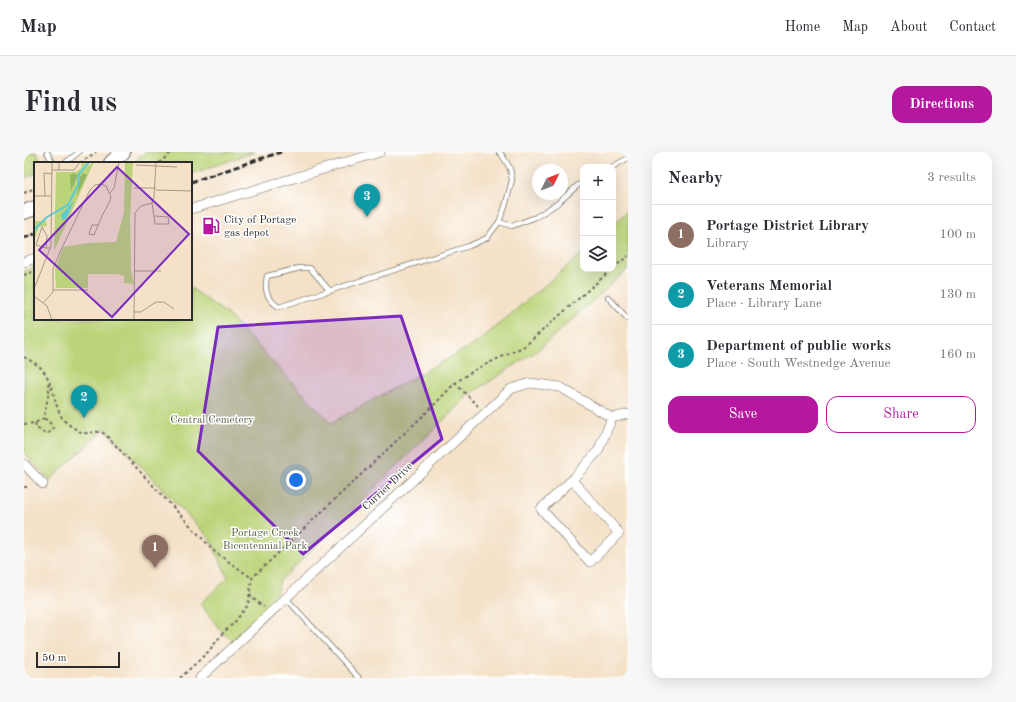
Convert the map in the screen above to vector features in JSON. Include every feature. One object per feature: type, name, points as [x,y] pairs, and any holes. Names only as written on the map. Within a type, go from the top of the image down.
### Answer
[{"type":"main road","points":[[24,212],[34,208]]},
{"type":"street","points":[[192,209],[380,152]]},
{"type":"street","points":[[24,262],[34,258]]},
{"type":"street","name":"Currier Drive","points":[[200,678],[510,389],[530,383],[560,387],[612,418]]},
{"type":"street","points":[[572,480],[619,533],[590,562],[541,509],[572,480],[598,451],[612,418],[628,414]]},
{"type":"street","points":[[24,464],[43,484]]},
{"type":"lane","points":[[47,152],[52,162]]},
{"type":"lane","points":[[66,162],[79,152]]},
{"type":"lane","points":[[330,291],[310,268],[300,268],[267,276],[265,285],[269,300],[279,308],[469,246],[487,238],[499,222],[505,207],[512,180],[510,168],[499,152]]},
{"type":"lane","points":[[616,165],[628,158]]},
{"type":"lane","points":[[499,222],[512,226],[536,217],[558,203],[580,184]]},
{"type":"lane","points":[[608,297],[628,319]]},
{"type":"lane","points":[[286,598],[359,678]]},
{"type":"path","points":[[81,162],[96,152]]},
{"type":"path","points":[[160,162],[172,152]]},
{"type":"path","points":[[24,193],[34,188]]},
{"type":"path","points":[[616,266],[628,256]]},
{"type":"path","points":[[24,275],[34,271]]},
{"type":"path","points":[[180,678],[208,652],[222,633],[234,623],[248,605],[252,578],[455,383],[476,369],[525,346],[609,272]]},
{"type":"path","points":[[25,359],[41,368],[48,379],[55,395],[58,411],[65,422],[84,433],[98,431],[105,434],[215,552],[252,578]]},
{"type":"path","points":[[44,418],[49,391],[48,379]]},
{"type":"path","points":[[455,383],[485,413]]},
{"type":"path","points":[[24,424],[35,423],[44,418]]},
{"type":"path","points":[[35,423],[45,434],[50,432],[53,428],[44,418]]},
{"type":"path","points":[[250,594],[270,613]]},
{"type":"highlighted area","points":[[401,316],[442,439],[303,554],[198,451],[218,327]]},
{"type":"green space","points":[[24,152],[36,152],[41,162],[34,162],[34,174],[24,178]]},
{"type":"green space","points":[[145,152],[254,152],[192,174],[192,162],[134,162]]},
{"type":"green space","points":[[628,210],[628,269],[538,350],[469,395],[280,581],[270,613],[236,644],[223,633],[200,604],[228,578],[210,539],[105,429],[50,480],[24,453],[24,271],[34,266],[34,320],[192,320],[192,289],[227,314],[331,423],[478,342],[580,256],[580,272],[616,272],[616,222]]},
{"type":"railway","points":[[192,182],[281,152]]},
{"type":"railway","points":[[24,238],[34,234]]},
{"type":"place","name":"Department of public works","points":[[367,217]]},
{"type":"place","name":"City of Portage gas depot","points":[[211,226]]},
{"type":"place","name":"Veterans Memorial","points":[[84,418]]},
{"type":"place","name":"Portage District Library","points":[[155,568]]},
{"type":"park label","name":"Central Cemetery","points":[[212,420]]},
{"type":"park label","name":"Portage Creek Bicentennial Park","points":[[265,539]]}]
